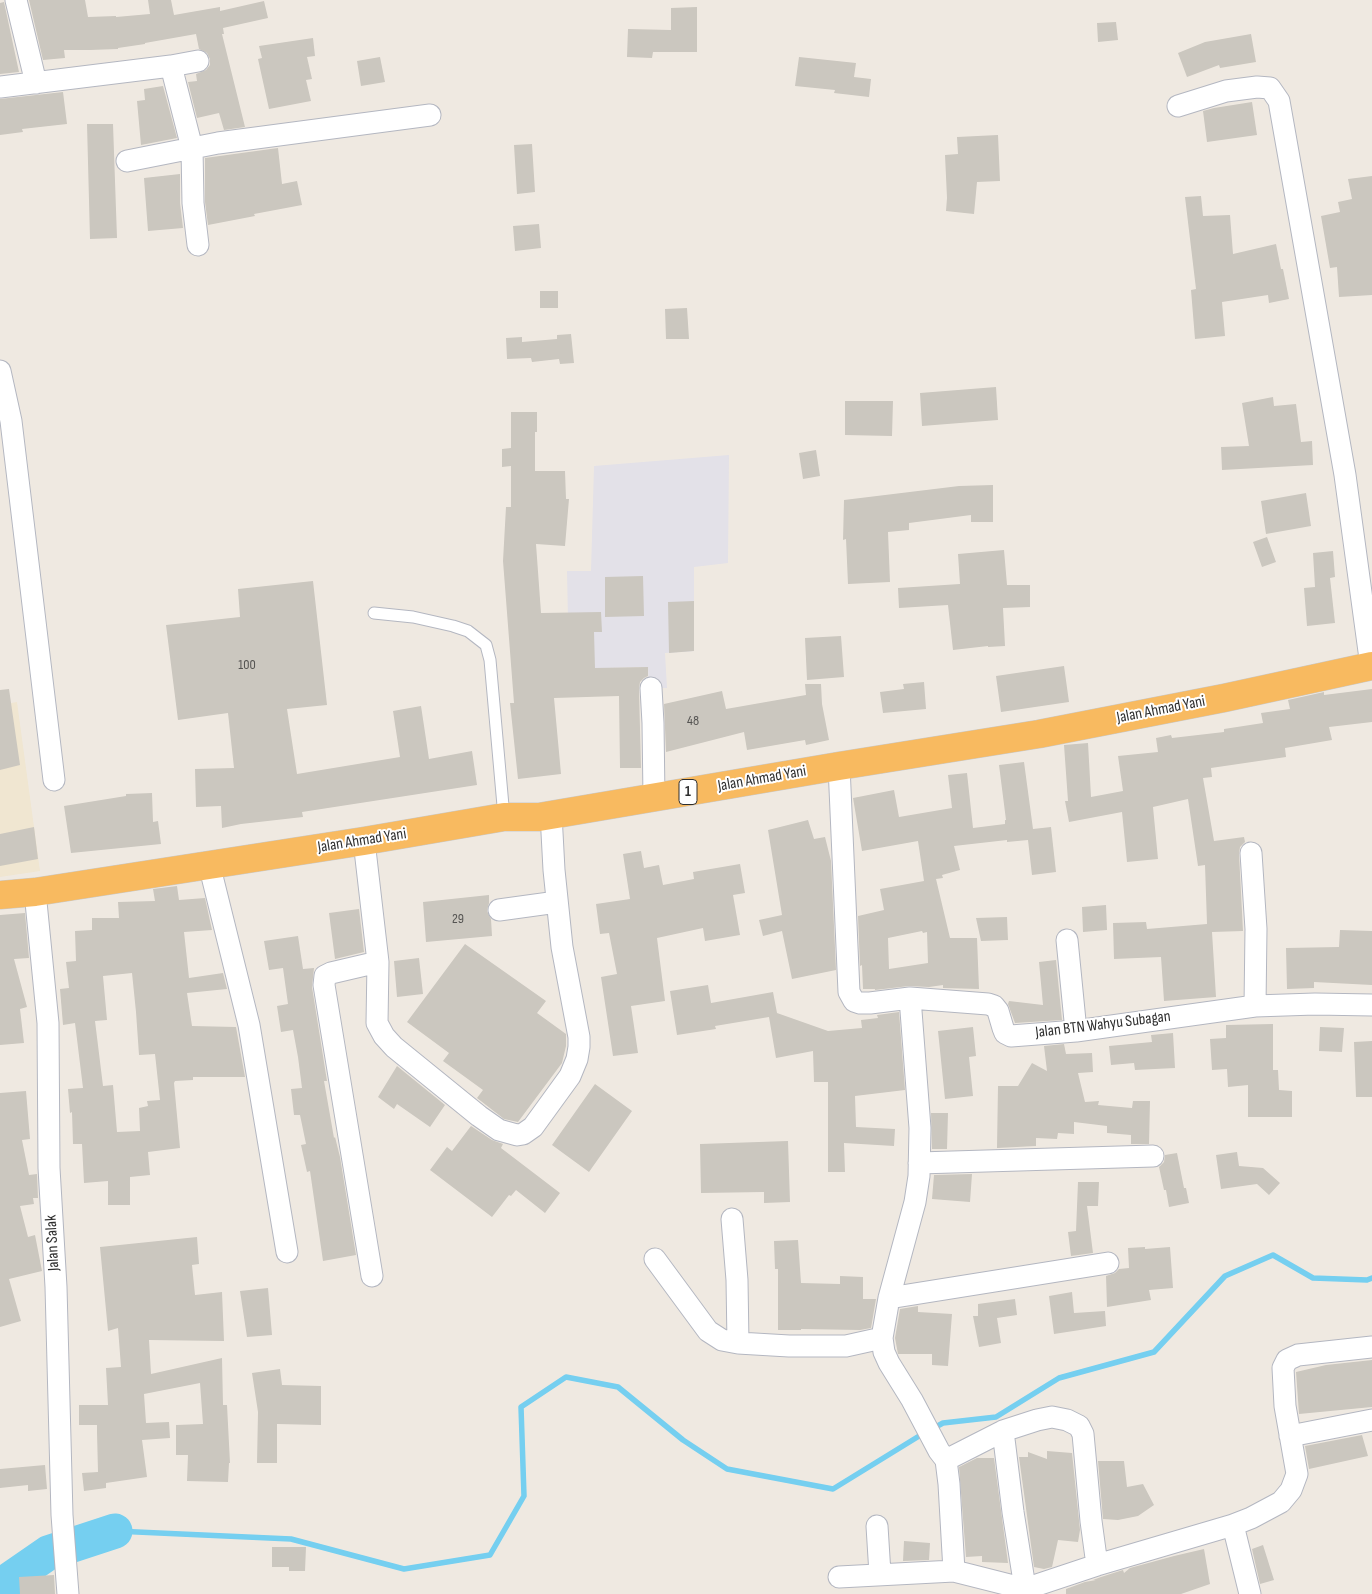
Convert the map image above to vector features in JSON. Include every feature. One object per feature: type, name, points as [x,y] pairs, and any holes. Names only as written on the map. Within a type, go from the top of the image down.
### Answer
[{"type":"highway","name":"Jalan Ahmad Yani","points":[[0,895],[35,892],[209,864],[364,842],[504,817],[539,817],[1039,734],[1224,698],[1371,666]]},
{"type":"street","points":[[16,0],[36,83]]},
{"type":"street","points":[[0,87],[198,61]]},
{"type":"street","points":[[171,66],[192,148],[193,203],[198,245]]},
{"type":"street","points":[[1178,106],[1226,91],[1257,87],[1270,88],[1279,101],[1345,475],[1371,666]]},
{"type":"street","points":[[127,161],[218,143],[430,115]]},
{"type":"street","points":[[0,370],[11,421],[54,780]]},
{"type":"street","points":[[651,688],[654,798]]},
{"type":"street","name":"Jalan BTN Wahyu Subagan","points":[[839,766],[849,992],[854,1001],[870,1003],[910,998],[980,1003],[994,1006],[998,1011],[1002,1028],[1011,1036],[1076,1031],[1255,1006],[1372,1005]]},
{"type":"street","points":[[364,842],[378,962],[377,1023],[384,1036],[394,1047],[499,1130],[509,1134],[524,1134],[533,1127],[570,1076],[577,1059],[579,1047],[579,1037],[562,947],[551,814]]},
{"type":"street","points":[[1251,853],[1256,929],[1255,1006]]},
{"type":"street","points":[[209,864],[249,1025],[287,1252]]},
{"type":"street","name":"Jalan Salak","points":[[35,892],[48,1023],[49,1168],[56,1287],[62,1515],[68,1594]]},
{"type":"street","points":[[499,910],[557,902]]},
{"type":"street","points":[[1067,940],[1076,1031]]},
{"type":"street","points":[[372,1276],[324,985],[325,976],[331,973],[378,962]]},
{"type":"street","points":[[910,998],[920,1128],[919,1176],[915,1202],[889,1298],[882,1338],[884,1352],[889,1363],[943,1456],[949,1484],[954,1571]]},
{"type":"street","points":[[919,1163],[1153,1156]]},
{"type":"street","points":[[732,1219],[737,1280],[738,1343]]},
{"type":"street","points":[[655,1259],[708,1331],[722,1340],[738,1343],[789,1346],[846,1346],[882,1338]]},
{"type":"street","points":[[889,1298],[1108,1264]]},
{"type":"street","points":[[839,1577],[954,1571],[1026,1592],[1097,1565],[1233,1525],[1266,1511],[1281,1502],[1291,1490],[1297,1474],[1285,1406],[1283,1368],[1288,1360],[1298,1355],[1372,1347]]},
{"type":"street","points":[[943,1456],[1003,1432],[1052,1417],[1067,1420],[1078,1426],[1083,1434],[1097,1565]]},
{"type":"street","points":[[1290,1436],[1372,1420]]},
{"type":"street","points":[[1003,1432],[1026,1592]]},
{"type":"street","points":[[1233,1525],[1250,1594]]},
{"type":"street","points":[[877,1526],[880,1574]]},
{"type":"lane","points":[[374,613],[413,617],[453,626],[468,631],[486,645],[492,677],[504,817]]},
{"type":"shaded area","points":[[729,455],[728,563],[694,567],[694,651],[665,653],[667,688],[649,688],[648,667],[569,669],[567,571],[591,571],[594,466]]},
{"type":"shaded area","points":[[17,702],[40,871],[0,877],[0,705]]},
{"type":"building","points":[[29,0],[85,0],[88,17],[150,14],[148,0],[171,0],[174,15],[220,7],[220,11],[264,1],[268,18],[223,28],[224,34],[222,34],[245,127],[224,130],[219,113],[197,118],[188,82],[197,81],[196,74],[206,70],[210,65],[210,59],[207,53],[199,49],[196,34],[118,49],[64,50],[65,58],[43,60]]},
{"type":"building","points":[[4,2],[19,72],[0,74],[0,3]]},
{"type":"building","points":[[697,7],[697,52],[653,52],[652,58],[627,57],[628,29],[671,30],[671,8]]},
{"type":"building","points":[[1116,22],[1118,40],[1098,42],[1097,23]]},
{"type":"building","points":[[1251,34],[1256,62],[1220,68],[1219,65],[1187,77],[1178,53],[1205,42]]},
{"type":"building","points":[[313,38],[315,56],[307,57],[312,79],[306,80],[311,101],[269,109],[258,59],[262,58],[259,46]]},
{"type":"building","points":[[380,57],[385,82],[361,86],[357,61]]},
{"type":"building","points":[[799,57],[856,63],[854,77],[871,79],[869,97],[834,93],[835,90],[795,86]]},
{"type":"building","points":[[163,86],[177,138],[141,145],[137,101],[145,100],[144,89]]},
{"type":"building","points":[[63,92],[67,124],[22,129],[23,132],[0,135],[0,99]]},
{"type":"building","points":[[1252,102],[1257,135],[1207,142],[1203,111]]},
{"type":"building","points":[[87,124],[113,124],[117,238],[90,239]]},
{"type":"building","points":[[998,135],[1000,181],[977,182],[974,214],[946,211],[945,155],[958,154],[957,137]]},
{"type":"building","points":[[532,144],[535,192],[517,194],[514,145]]},
{"type":"building","points":[[278,148],[282,184],[297,181],[302,205],[208,225],[205,202],[205,158]]},
{"type":"building","points":[[180,174],[180,203],[183,228],[148,231],[144,178]]},
{"type":"building","points":[[1372,176],[1372,295],[1339,297],[1337,267],[1330,268],[1321,216],[1340,212],[1338,202],[1352,199],[1348,179]]},
{"type":"building","points":[[1201,196],[1203,216],[1230,215],[1233,254],[1276,244],[1289,299],[1269,303],[1268,295],[1222,302],[1225,336],[1195,339],[1191,290],[1196,289],[1185,197]]},
{"type":"building","points":[[539,224],[541,248],[515,251],[513,226]]},
{"type":"building","points":[[540,291],[558,291],[558,308],[540,308]]},
{"type":"building","points":[[687,308],[689,339],[666,339],[665,309]]},
{"type":"building","points":[[571,334],[574,363],[560,364],[559,359],[532,362],[531,358],[507,359],[506,338],[522,337],[522,342],[557,339],[557,335]]},
{"type":"building","points":[[996,387],[998,420],[922,426],[920,393]]},
{"type":"building","points":[[1273,397],[1274,406],[1296,404],[1301,442],[1312,441],[1313,465],[1222,470],[1221,447],[1249,446],[1242,403]]},
{"type":"building","points":[[845,401],[893,401],[892,436],[845,435]]},
{"type":"building","points":[[511,412],[537,412],[535,471],[565,471],[566,499],[569,499],[565,546],[536,544],[541,613],[601,612],[602,632],[594,632],[595,668],[648,667],[648,676],[640,682],[639,689],[641,768],[620,768],[619,696],[554,698],[561,774],[518,779],[510,703],[514,703],[503,561],[506,507],[511,507],[511,466],[502,467],[502,449],[511,448]]},
{"type":"building","points":[[816,450],[820,476],[803,479],[799,453]]},
{"type":"building","points":[[993,485],[993,522],[971,522],[971,515],[909,523],[909,530],[888,532],[890,582],[848,584],[846,539],[843,540],[844,500],[959,486]]},
{"type":"building","points":[[1306,493],[1311,526],[1266,534],[1261,501]]},
{"type":"building","points":[[1267,537],[1276,562],[1262,567],[1253,542]]},
{"type":"building","points":[[1004,550],[1007,585],[1030,585],[1030,607],[1003,608],[1005,646],[953,650],[948,605],[899,608],[898,588],[960,584],[958,554]]},
{"type":"building","points":[[1333,551],[1335,577],[1330,578],[1335,623],[1307,626],[1304,588],[1315,587],[1313,553]]},
{"type":"building","points":[[643,576],[644,616],[605,617],[605,577]]},
{"type":"building","points":[[313,581],[327,705],[287,709],[297,774],[400,757],[393,711],[421,706],[429,759],[472,751],[477,785],[302,812],[303,817],[222,828],[221,806],[196,807],[195,769],[234,768],[228,713],[178,720],[166,625],[240,617],[238,589]]},
{"type":"building","points":[[694,601],[694,651],[669,653],[668,602]]},
{"type":"building","points":[[841,636],[844,677],[807,680],[805,638]]},
{"type":"building","points":[[1064,666],[1069,702],[1001,712],[996,676]]},
{"type":"building","points":[[924,682],[926,709],[883,713],[880,692],[904,689],[903,684]]},
{"type":"building","points":[[805,684],[821,684],[822,704],[829,740],[806,745],[805,740],[747,750],[744,732],[666,752],[664,704],[722,691],[726,709],[806,695]]},
{"type":"building","points":[[9,689],[20,765],[0,770],[0,690]]},
{"type":"building","points":[[1372,689],[1372,722],[1329,727],[1332,740],[1285,748],[1286,757],[1211,768],[1212,777],[1203,778],[1214,841],[1244,837],[1245,842],[1240,847],[1239,854],[1243,931],[1212,932],[1216,997],[1164,1001],[1161,957],[1114,959],[1113,923],[1146,922],[1147,929],[1207,924],[1205,865],[1198,866],[1188,799],[1153,807],[1158,859],[1127,862],[1122,812],[1069,822],[1065,801],[1068,801],[1064,745],[1088,743],[1091,797],[1123,791],[1118,756],[1158,752],[1156,738],[1171,735],[1172,738],[1224,732],[1224,729],[1263,723],[1261,713],[1290,709],[1288,700],[1324,692],[1324,695]]},
{"type":"building","points":[[1024,762],[1033,829],[1051,827],[1056,872],[1032,875],[1028,840],[1007,842],[1007,840],[954,846],[960,870],[942,875],[943,878],[936,879],[950,938],[977,938],[979,989],[943,988],[943,985],[875,990],[863,989],[858,916],[884,910],[880,889],[924,881],[918,841],[862,851],[853,798],[894,790],[899,817],[952,808],[948,775],[967,773],[973,828],[1005,824],[999,765]],"holes":[[[922,931],[923,933],[927,932],[928,963],[889,969],[888,938]]]},
{"type":"building","points":[[152,793],[153,822],[158,821],[161,844],[71,853],[64,806],[126,796],[126,794]]},
{"type":"building","points":[[808,820],[814,839],[825,837],[831,861],[836,970],[792,979],[782,931],[763,936],[759,920],[782,915],[768,830]]},
{"type":"building","points":[[34,827],[38,859],[0,866],[0,834]]},
{"type":"building","points":[[641,851],[644,868],[659,865],[663,885],[694,879],[693,872],[740,864],[745,893],[733,895],[740,935],[705,941],[703,928],[657,938],[665,1001],[631,1006],[638,1053],[613,1056],[601,977],[617,974],[609,933],[600,934],[596,904],[630,899],[623,854]]},
{"type":"building","points":[[177,886],[179,900],[205,898],[212,930],[184,932],[189,978],[223,973],[227,989],[187,993],[192,1026],[236,1027],[245,1077],[193,1077],[193,1080],[175,1081],[180,1148],[148,1152],[150,1175],[130,1177],[130,1205],[108,1205],[108,1181],[84,1183],[82,1144],[73,1144],[72,1112],[70,1113],[68,1089],[83,1088],[75,1023],[63,1025],[60,989],[69,988],[66,962],[76,961],[75,931],[92,930],[92,918],[119,918],[118,902],[155,901],[153,889]],"holes":[[[132,973],[139,1055],[155,1054],[160,1100],[147,1101],[148,1106],[139,1108],[140,1131],[117,1132],[113,1085],[103,1086],[95,1021],[107,1020],[103,976]]]},
{"type":"building","points":[[489,895],[487,911],[491,919],[492,936],[426,942],[423,902]]},
{"type":"building","points":[[1106,905],[1107,930],[1083,932],[1082,907]]},
{"type":"building","points":[[359,909],[364,952],[335,959],[329,913]]},
{"type":"building","points":[[25,913],[29,958],[14,959],[27,1007],[20,1009],[24,1043],[0,1045],[0,915]]},
{"type":"building","points":[[1007,917],[1008,940],[981,941],[976,918]]},
{"type":"building","points":[[1340,930],[1372,931],[1372,985],[1314,982],[1314,988],[1287,989],[1286,948],[1339,947]]},
{"type":"building","points":[[298,936],[303,969],[314,968],[312,987],[327,1081],[324,1081],[334,1138],[340,1157],[356,1255],[323,1261],[310,1171],[307,1172],[301,1145],[306,1144],[300,1115],[294,1115],[291,1089],[302,1088],[298,1057],[293,1030],[281,1032],[277,1006],[288,1004],[283,968],[269,970],[264,941]]},
{"type":"building","points":[[465,944],[546,1001],[537,1013],[566,1034],[566,1046],[562,1063],[518,1122],[504,1119],[477,1098],[483,1090],[443,1061],[449,1053],[407,1022]]},
{"type":"building","points":[[419,958],[423,994],[397,997],[394,961]]},
{"type":"building","points":[[1056,960],[1062,1020],[1015,1023],[1008,1004],[1009,1001],[1043,1005],[1039,962]]},
{"type":"building","points":[[708,985],[711,1003],[773,992],[777,1013],[828,1031],[862,1028],[861,1020],[878,1018],[877,1015],[899,1012],[905,1090],[855,1096],[856,1127],[895,1129],[894,1146],[844,1143],[845,1172],[828,1172],[828,1082],[814,1082],[813,1051],[776,1058],[769,1017],[715,1026],[716,1029],[677,1035],[670,991]]},
{"type":"building","points":[[1273,1024],[1273,1070],[1278,1070],[1279,1090],[1292,1091],[1292,1117],[1248,1117],[1248,1085],[1228,1087],[1227,1069],[1212,1070],[1210,1039],[1226,1038],[1226,1025]]},
{"type":"building","points":[[973,1027],[976,1056],[969,1057],[973,1096],[945,1099],[938,1031]]},
{"type":"building","points":[[1320,1027],[1344,1028],[1342,1052],[1319,1051]]},
{"type":"building","points":[[1173,1033],[1175,1068],[1135,1070],[1134,1063],[1111,1065],[1109,1046],[1152,1042],[1151,1035]]},
{"type":"building","points":[[1372,1041],[1372,1097],[1356,1097],[1354,1042]]},
{"type":"building","points":[[1064,1044],[1066,1054],[1092,1053],[1093,1072],[1078,1073],[1085,1102],[1099,1101],[1098,1105],[1132,1108],[1133,1101],[1150,1101],[1149,1144],[1131,1144],[1131,1135],[1107,1133],[1107,1126],[1074,1122],[1074,1134],[1058,1133],[1057,1139],[1036,1138],[1036,1146],[997,1148],[998,1086],[1018,1086],[1032,1063],[1047,1071],[1044,1046]]},
{"type":"building","points":[[397,1066],[445,1105],[430,1127],[397,1104],[394,1109],[378,1097]]},
{"type":"building","points":[[595,1084],[632,1111],[589,1172],[552,1145]]},
{"type":"building","points":[[26,1091],[30,1139],[22,1140],[29,1175],[37,1174],[38,1198],[33,1198],[34,1204],[20,1206],[28,1237],[35,1235],[42,1271],[9,1279],[21,1321],[0,1327],[0,1093]]},
{"type":"building","points":[[931,1113],[948,1113],[947,1149],[932,1149]]},
{"type":"building","points":[[471,1126],[492,1140],[503,1144],[501,1148],[560,1193],[545,1213],[516,1190],[511,1196],[509,1195],[492,1217],[430,1170],[447,1147],[452,1151]]},
{"type":"building","points":[[788,1141],[790,1202],[764,1203],[764,1192],[701,1193],[700,1144]]},
{"type":"building","points":[[1237,1152],[1239,1166],[1263,1168],[1280,1183],[1269,1195],[1257,1184],[1221,1189],[1216,1155]]},
{"type":"building","points":[[1177,1153],[1189,1203],[1169,1207],[1159,1167],[1164,1162],[1165,1155]]},
{"type":"building","points":[[972,1174],[970,1202],[932,1199],[934,1175]]},
{"type":"building","points":[[1078,1182],[1099,1182],[1098,1206],[1087,1206],[1093,1253],[1071,1256],[1068,1232],[1076,1231]]},
{"type":"building","points":[[197,1237],[199,1264],[192,1265],[195,1295],[222,1292],[224,1341],[149,1340],[151,1374],[222,1358],[223,1405],[227,1405],[230,1463],[228,1482],[187,1481],[188,1455],[176,1455],[176,1425],[203,1424],[200,1383],[144,1394],[146,1423],[169,1422],[170,1438],[142,1440],[147,1477],[106,1483],[106,1488],[84,1491],[82,1473],[98,1472],[97,1425],[79,1425],[79,1405],[108,1405],[106,1368],[121,1367],[118,1328],[108,1331],[100,1247]]},
{"type":"building","points":[[798,1240],[801,1283],[840,1284],[840,1276],[863,1277],[863,1299],[876,1299],[871,1328],[860,1330],[778,1330],[778,1269],[775,1269],[774,1241]]},
{"type":"building","points":[[1145,1247],[1145,1249],[1170,1247],[1173,1288],[1149,1290],[1151,1300],[1107,1307],[1106,1276],[1115,1273],[1119,1269],[1129,1268],[1128,1248]]},
{"type":"building","points":[[268,1288],[272,1335],[247,1337],[240,1291]]},
{"type":"building","points":[[1072,1292],[1074,1313],[1105,1311],[1106,1326],[1054,1334],[1049,1296]]},
{"type":"building","points":[[1015,1299],[1017,1315],[997,1318],[1001,1343],[979,1347],[973,1316],[978,1316],[978,1304]]},
{"type":"building","points":[[918,1306],[918,1312],[952,1314],[948,1366],[932,1365],[932,1354],[898,1354],[895,1338],[900,1309]]},
{"type":"building","points":[[1372,1360],[1372,1407],[1299,1414],[1296,1372],[1326,1365]]},
{"type":"building","points":[[280,1369],[282,1385],[321,1386],[321,1425],[277,1424],[277,1463],[257,1463],[258,1412],[252,1373]]},
{"type":"building","points":[[1362,1435],[1368,1456],[1309,1469],[1305,1446]]},
{"type":"building","points":[[1047,1451],[1072,1453],[1080,1530],[1078,1542],[1058,1540],[1052,1567],[1044,1569],[1034,1567],[1019,1457],[1028,1457],[1028,1452],[1047,1459]]},
{"type":"building","points":[[977,1458],[994,1458],[1008,1563],[982,1562],[982,1556],[966,1557],[959,1467]]},
{"type":"building","points":[[1098,1461],[1124,1461],[1127,1487],[1143,1484],[1154,1505],[1138,1516],[1118,1520],[1103,1519]]},
{"type":"building","points":[[45,1465],[47,1489],[28,1491],[28,1485],[0,1488],[0,1469]]},
{"type":"building","points":[[904,1541],[930,1543],[929,1560],[903,1561]]},
{"type":"building","points":[[1263,1545],[1274,1580],[1260,1584],[1252,1549]]},
{"type":"building","points":[[272,1547],[306,1547],[305,1571],[289,1571],[289,1567],[272,1567]]},
{"type":"building","points":[[1204,1549],[1210,1584],[1181,1594],[1066,1594],[1066,1589],[1085,1582],[1123,1570],[1124,1573],[1130,1568]]},
{"type":"building","points":[[54,1575],[55,1594],[20,1594],[19,1577]]},
{"type":"waterway","points":[[932,1429],[943,1423],[996,1417],[1059,1378],[1154,1352],[1225,1276],[1273,1255],[1313,1278],[1367,1280],[1372,1278]]},
{"type":"waterway","points":[[115,1531],[291,1539],[404,1569],[490,1555],[524,1496],[521,1407],[566,1377],[618,1387],[683,1440],[727,1469],[833,1489],[924,1433]]},
{"type":"waterway","points":[[0,1590],[2,1585],[48,1553],[115,1531]]}]
